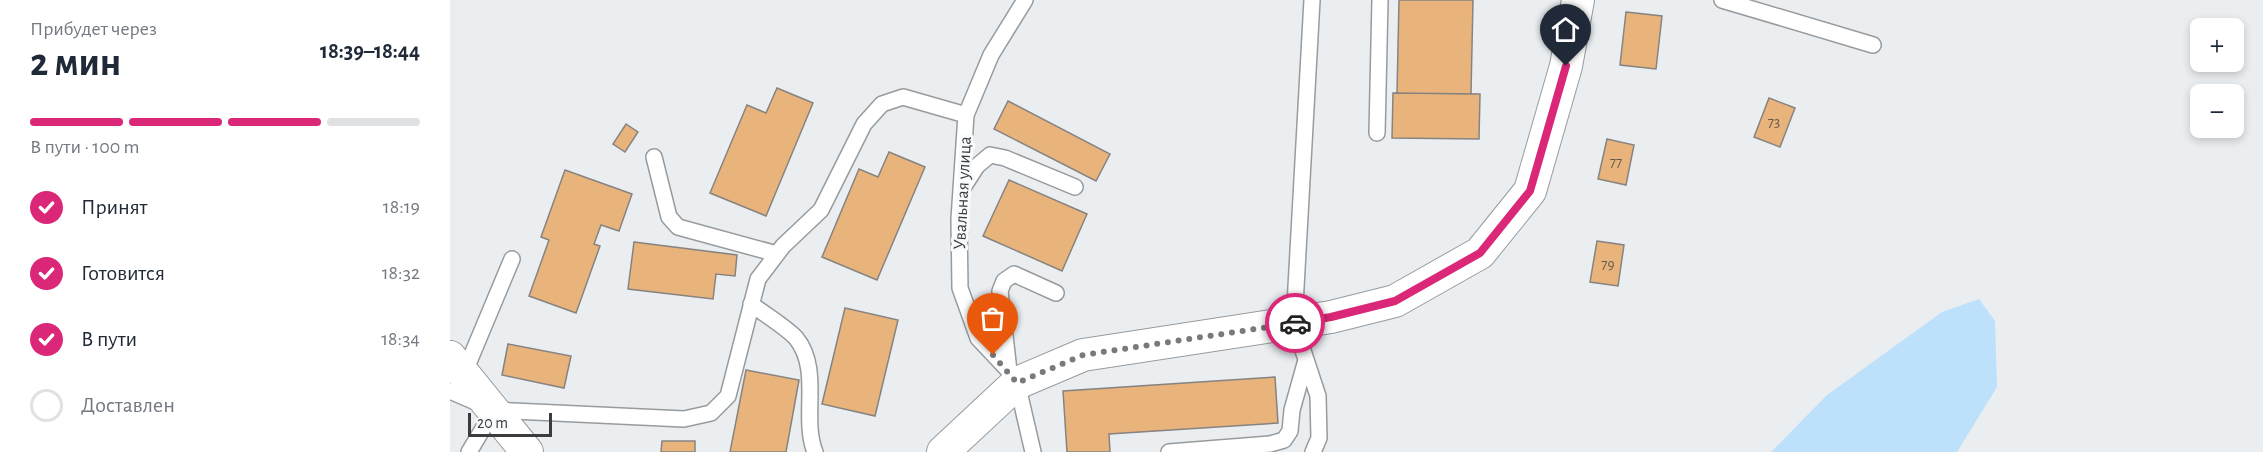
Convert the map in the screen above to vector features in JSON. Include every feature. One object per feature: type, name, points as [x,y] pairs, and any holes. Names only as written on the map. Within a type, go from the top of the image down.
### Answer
[{"type":"street","points":[[943,452],[1013,377],[1083,355],[1331,317],[1395,301],[1480,253],[1530,191],[1566,66],[1578,0]]},
{"type":"street","points":[[454,375],[494,410],[527,452]]},
{"type":"lane","name":"Увальная улица","points":[[1013,377],[978,338],[960,288],[959,219],[966,115],[991,55],[1025,0]]},
{"type":"lane","points":[[1312,0],[1294,323],[1318,396],[1319,438],[1313,452]]},
{"type":"lane","points":[[1377,133],[1380,0]]},
{"type":"lane","points":[[1722,0],[1873,45]]},
{"type":"lane","points":[[469,452],[494,410],[684,419],[711,413],[728,396],[758,279],[777,254],[821,210],[864,124],[882,104],[903,97],[966,115]]},
{"type":"lane","points":[[961,192],[976,166],[990,155],[1005,158],[1075,187]]},
{"type":"lane","points":[[654,157],[669,217],[678,227],[777,254]]},
{"type":"lane","points":[[454,375],[512,259]]},
{"type":"lane","points":[[1033,452],[1013,377],[1000,291],[1004,281],[1014,274],[1056,293]]},
{"type":"lane","points":[[751,304],[796,338],[808,363],[809,438],[815,452]]},
{"type":"lane","points":[[1169,452],[1270,444],[1284,440],[1290,430],[1292,410],[1306,360]]},
{"type":"shaded area","points":[[1979,299],[1995,321],[1997,387],[1957,452],[1771,452],[1827,395],[1942,312]]},
{"type":"building","points":[[1399,0],[1473,0],[1471,94],[1397,93]]},
{"type":"building","points":[[1626,12],[1662,16],[1656,69],[1620,65]]},
{"type":"building","points":[[777,88],[813,103],[766,216],[710,193],[747,105],[766,113]]},
{"type":"building","points":[[1393,93],[1480,94],[1479,139],[1392,138]]},
{"type":"building","points":[[1769,98],[1795,108],[1780,147],[1754,137]]},
{"type":"building","points":[[1008,101],[1110,154],[1096,181],[994,129]]},
{"type":"building","points":[[626,124],[638,132],[625,152],[613,144]]},
{"type":"building","points":[[1607,139],[1634,145],[1626,185],[1598,179]]},
{"type":"building","points":[[889,152],[925,167],[877,280],[822,257],[859,169],[878,177]]},
{"type":"building","points":[[565,170],[632,194],[619,231],[601,225],[594,244],[600,246],[576,313],[529,296],[549,240],[541,237]]},
{"type":"building","points":[[1009,180],[1087,214],[1062,271],[983,236]]},
{"type":"building","points":[[1597,241],[1624,245],[1618,286],[1590,282]]},
{"type":"building","points":[[634,242],[737,255],[735,276],[716,274],[713,299],[628,289]]},
{"type":"building","points":[[845,308],[898,320],[875,416],[822,404]]},
{"type":"building","points":[[508,344],[571,356],[564,388],[502,375]]},
{"type":"building","points":[[746,370],[799,380],[786,452],[730,452]]},
{"type":"building","points":[[1275,377],[1278,423],[1109,434],[1110,452],[1067,452],[1063,391]]},
{"type":"building","points":[[662,441],[695,441],[695,452],[661,452]]},
{"type":"way so far","points":[[993,355],[1017,383],[1083,355],[1295,323]]},
{"type":"route","points":[[1295,323],[1331,317],[1395,301],[1480,253],[1530,191],[1566,66]]}]
